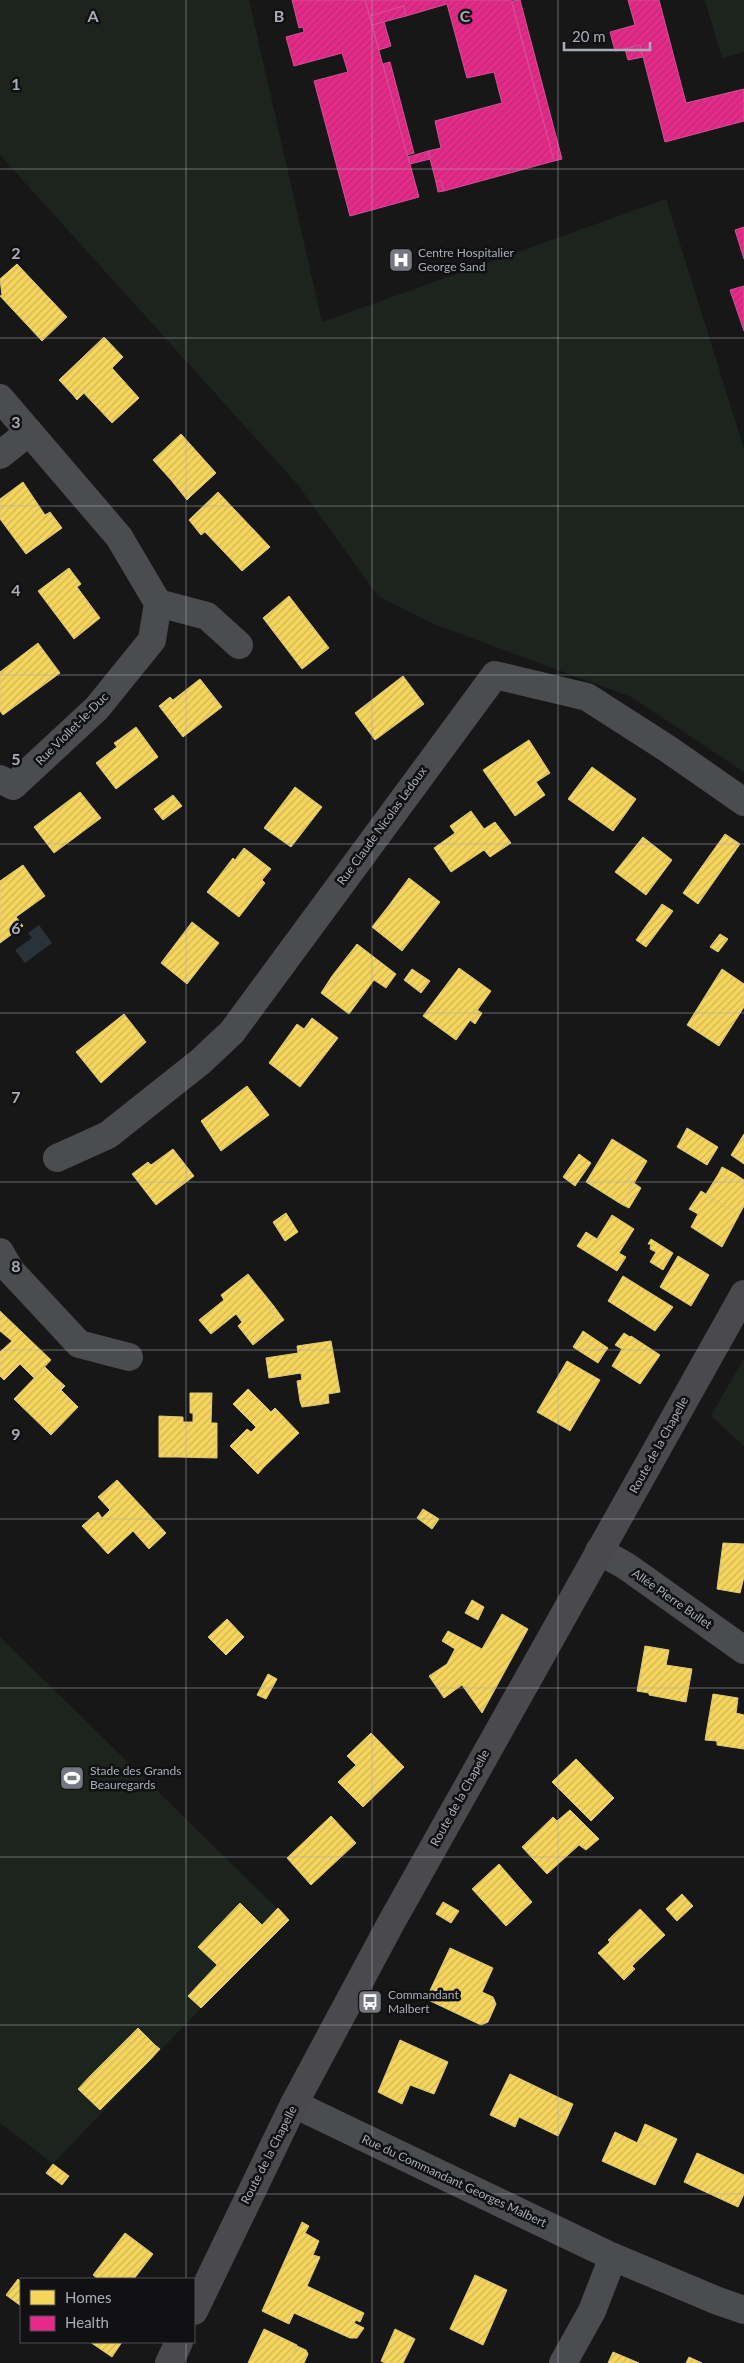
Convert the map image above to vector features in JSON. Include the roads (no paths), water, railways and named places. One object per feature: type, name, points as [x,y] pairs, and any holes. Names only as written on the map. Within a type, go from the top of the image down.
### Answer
[{"type":"main road","name":"Route de la Chapelle","points":[[195,2308],[294,2104],[391,1923],[744,1294]]},
{"type":"main road","points":[[169,2363],[179,2343]]},
{"type":"street","points":[[0,398],[119,537],[158,604],[207,616],[239,645]]},
{"type":"street","points":[[0,454],[29,432]]},
{"type":"street","name":"Rue Viollet-le-Duc","points":[[0,779],[12,786],[97,708],[152,640],[158,604]]},
{"type":"street","name":"Rue Claude Nicolas Ledoux","points":[[57,1158],[108,1135],[200,1062],[232,1032],[495,675],[587,698],[668,749],[744,802]]},
{"type":"street","points":[[0,1252],[11,1271],[79,1344],[129,1357]]},
{"type":"street","name":"Allée Pierre Bullet","points":[[599,1551],[626,1566],[744,1650]]},
{"type":"street","name":"Rue du Commandant Georges Malbert","points":[[294,2104],[614,2257],[744,2310]]},
{"type":"street","points":[[563,2363],[592,2311],[614,2257]]},
{"type":"place","name":"Centre Hospitalier George Sand","points":[[401,260]]},
{"type":"place","name":"Stade des Grands Beauregards","points":[[72,1778]]},
{"type":"place","name":"Commandant Malbert","points":[[370,2002]]}]
